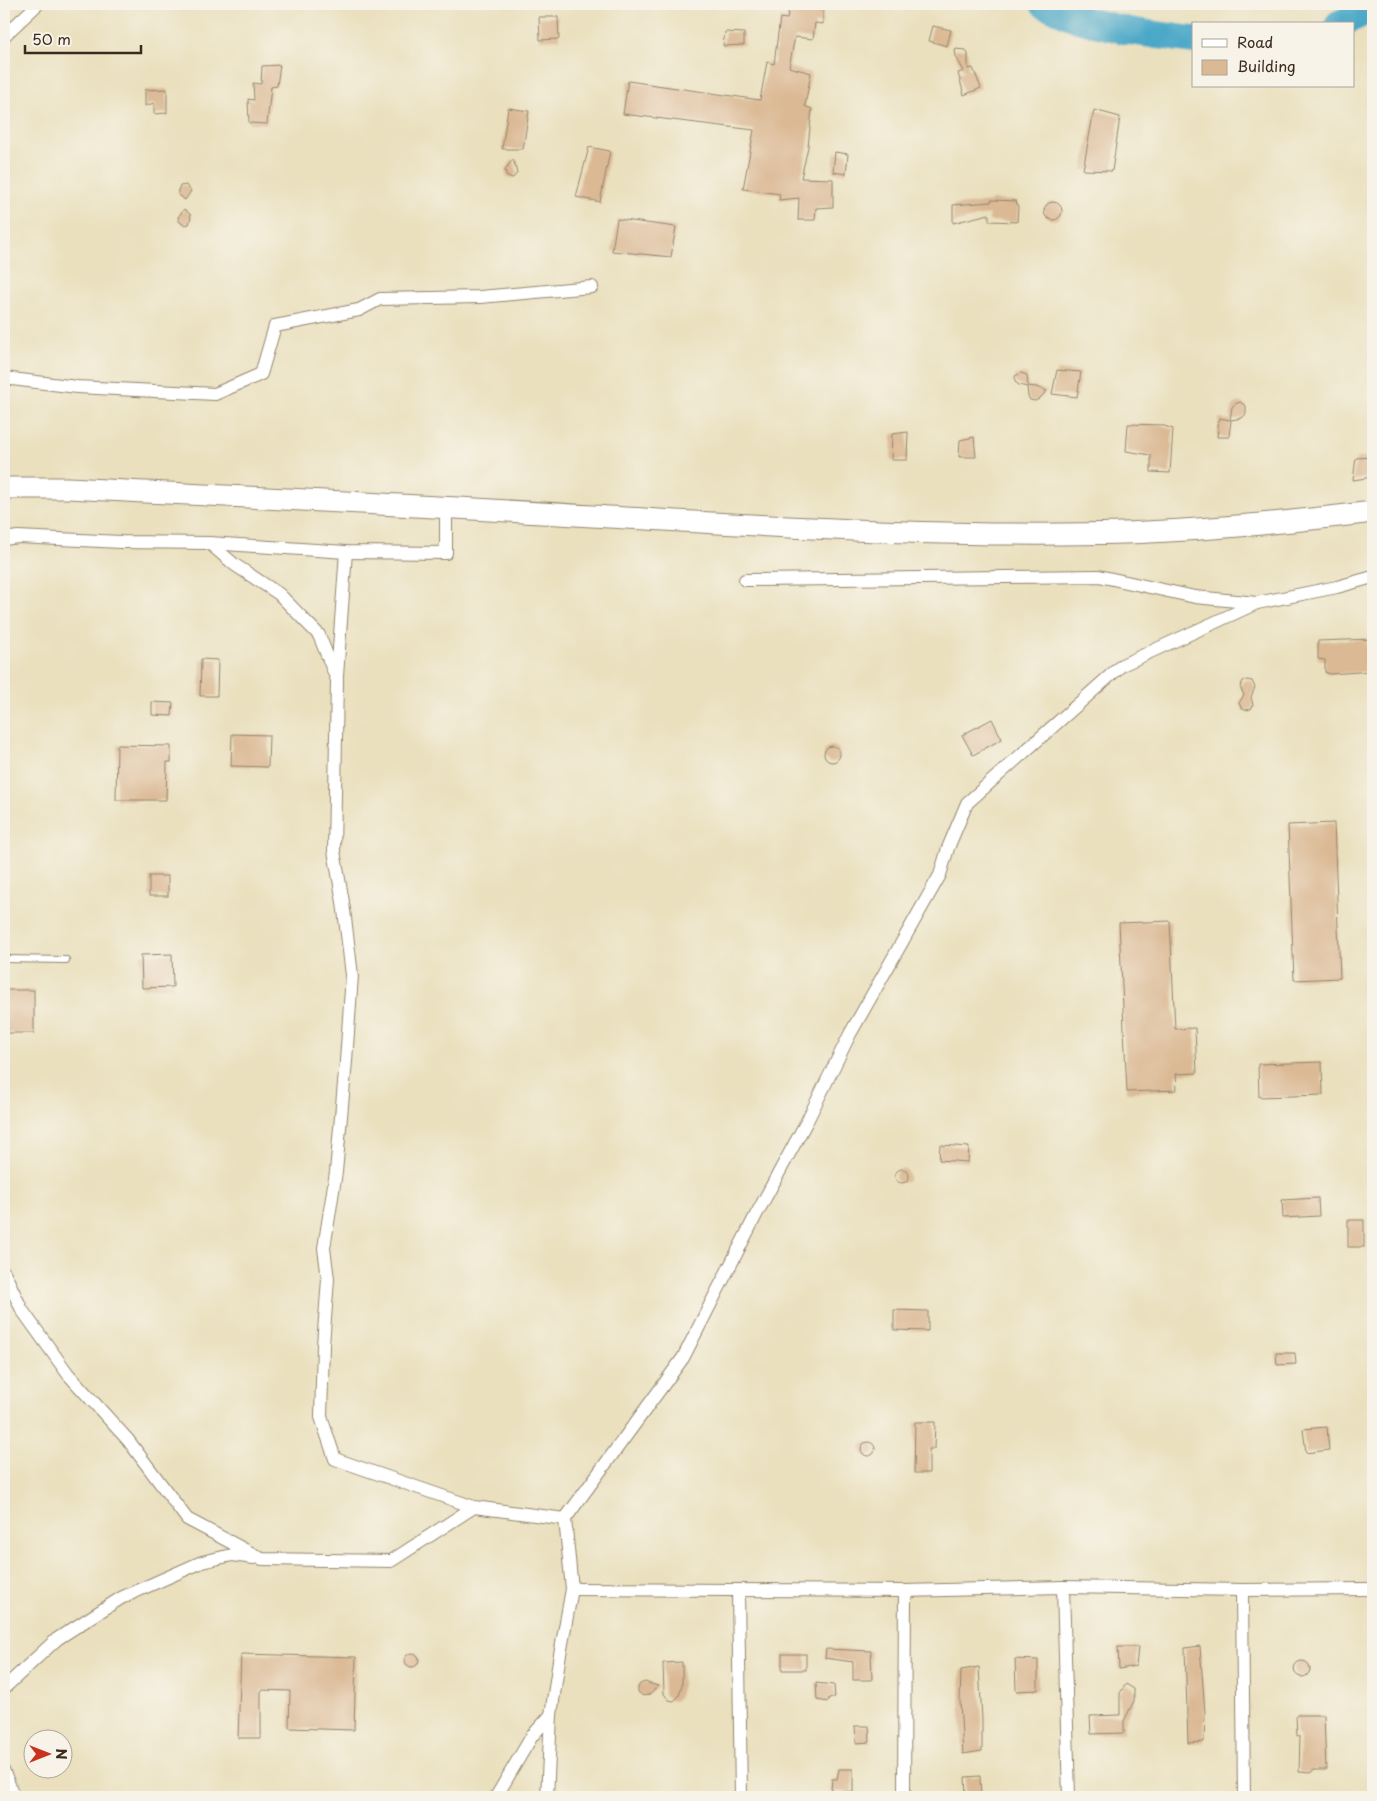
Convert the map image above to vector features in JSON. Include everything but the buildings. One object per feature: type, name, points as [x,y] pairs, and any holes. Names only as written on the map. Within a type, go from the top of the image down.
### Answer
[{"type":"main road","points":[[4,488],[67,488],[791,527],[956,533],[1124,533],[1236,527],[1373,512]]},
{"type":"street","points":[[4,36],[38,4]]},
{"type":"street","points":[[4,378],[77,387],[215,394],[261,374],[275,326],[359,310],[380,299],[480,297],[592,287]]},
{"type":"street","points":[[4,539],[18,537],[121,542],[209,543],[346,552],[446,553],[446,507]]},
{"type":"street","points":[[209,543],[235,566],[278,594],[319,636],[337,680]]},
{"type":"street","points":[[346,552],[337,680],[334,851],[343,902],[352,975],[336,1172],[324,1248],[328,1279],[321,1417],[335,1459],[474,1507],[565,1520]]},
{"type":"street","points":[[745,580],[1099,576],[1195,596],[1257,603]]},
{"type":"street","points":[[547,1797],[552,1715],[559,1660],[572,1589],[565,1520],[683,1358],[756,1215],[807,1121],[850,1034],[940,875],[948,848],[967,803],[1122,665],[1257,603],[1337,587],[1373,576]]},
{"type":"street","points":[[4,1272],[22,1310],[68,1374],[128,1440],[187,1519],[262,1559]]},
{"type":"street","points":[[4,1688],[57,1639],[121,1598],[202,1562],[232,1555],[262,1559],[391,1561],[474,1507]]},
{"type":"street","points":[[572,1589],[905,1591],[1063,1587],[1242,1590],[1373,1589]]},
{"type":"street","points":[[1063,1587],[1069,1797]]},
{"type":"street","points":[[738,1590],[740,1797]]},
{"type":"street","points":[[1242,1590],[1244,1797]]},
{"type":"street","points":[[904,1797],[905,1591]]},
{"type":"street","points":[[496,1797],[532,1736],[552,1715]]},
{"type":"street","points":[[4,1772],[14,1797]]},
{"type":"lane","points":[[4,959],[66,960]]},
{"type":"waterway","points":[[1044,4],[1078,19],[1129,31],[1192,40]]},
{"type":"waterway","points":[[1344,22],[1373,6]]}]
